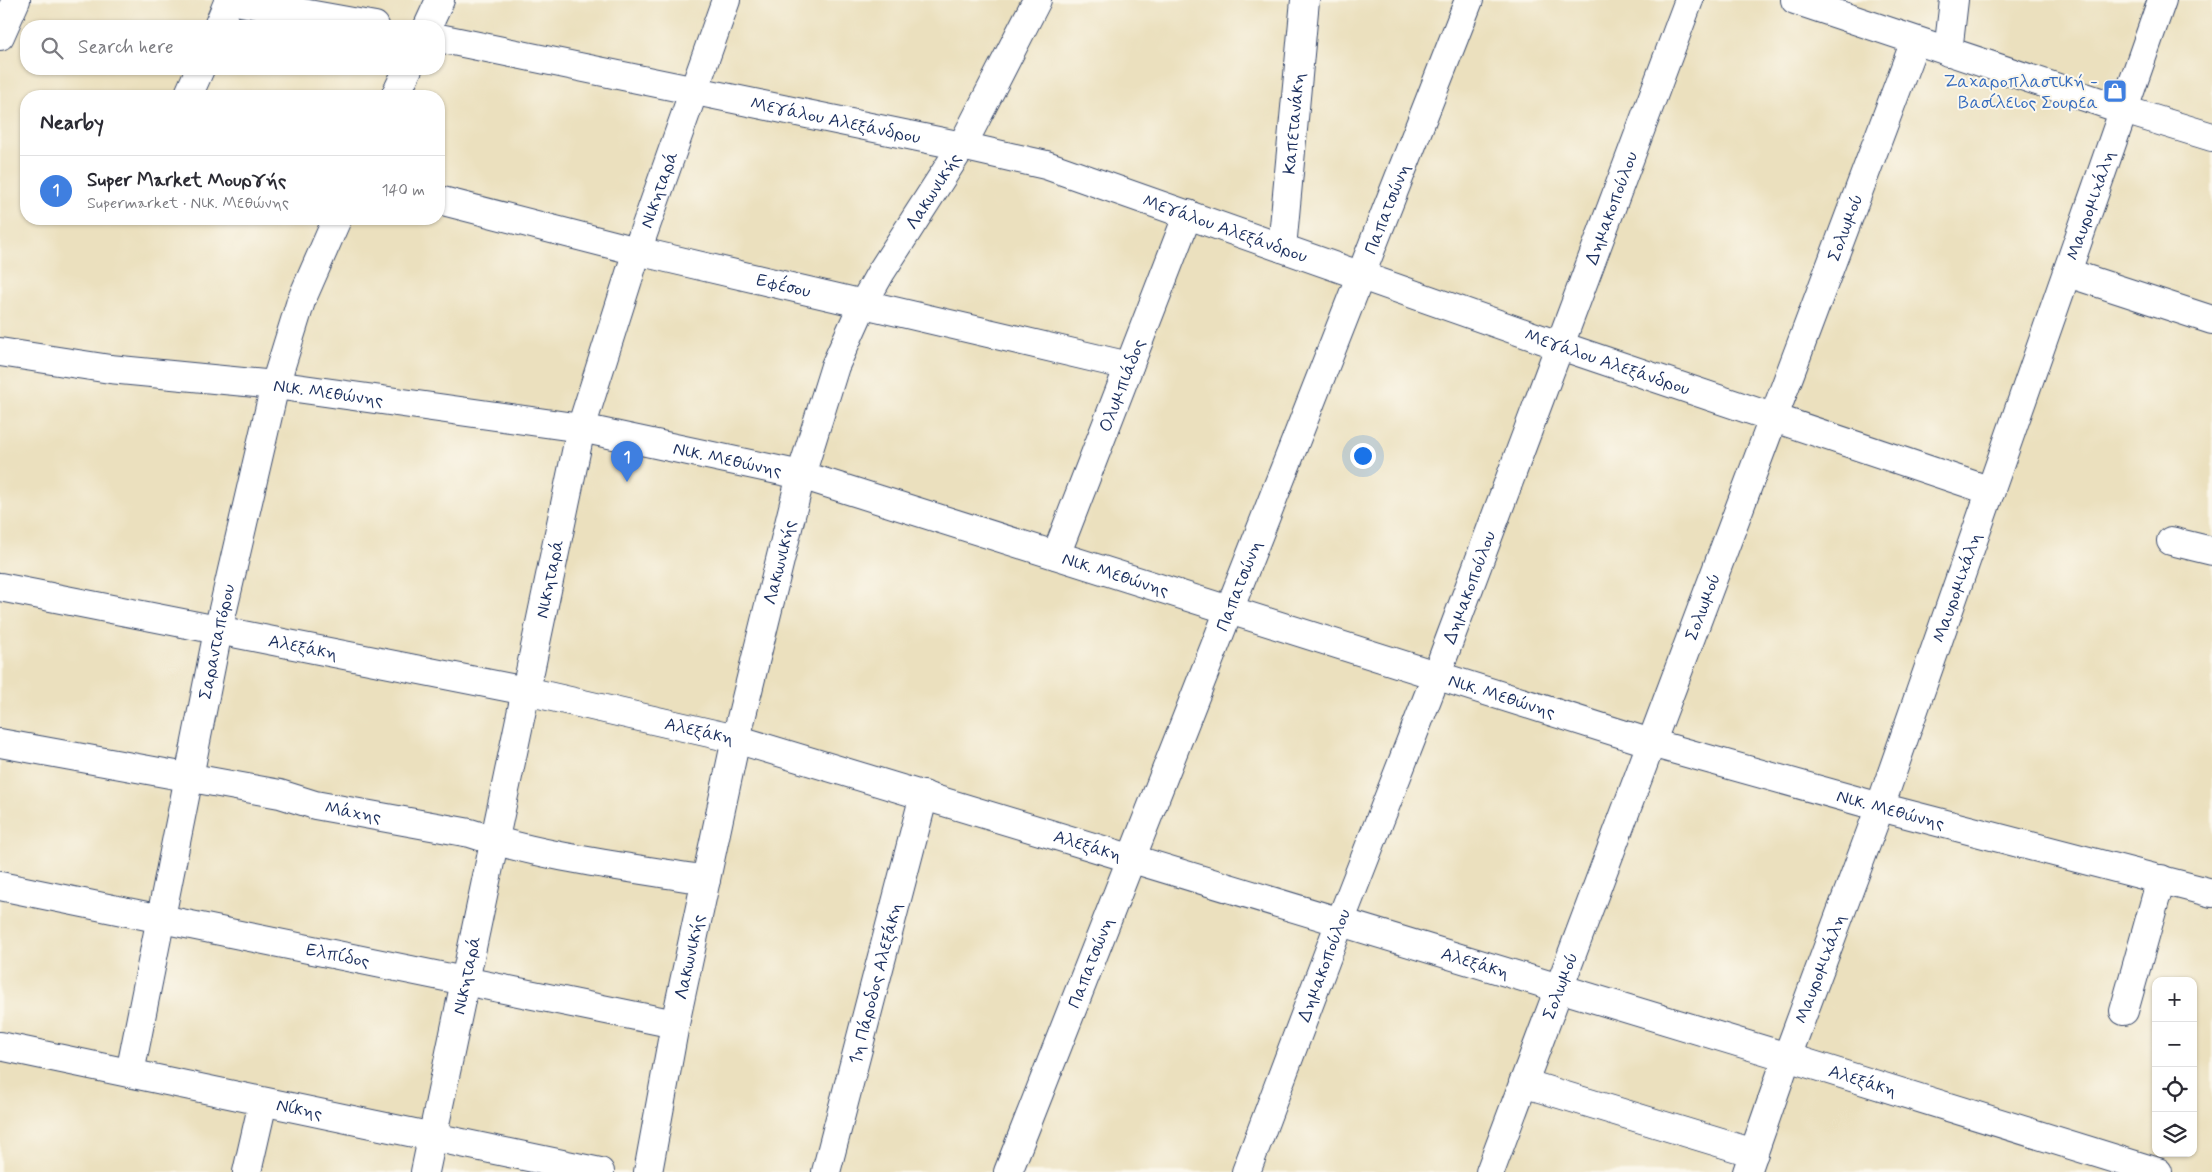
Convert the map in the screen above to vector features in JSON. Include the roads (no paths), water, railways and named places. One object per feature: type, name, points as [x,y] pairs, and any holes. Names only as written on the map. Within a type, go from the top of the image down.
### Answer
[{"type":"street","points":[[0,36],[16,0]]},
{"type":"street","points":[[221,20],[230,0],[342,20]]},
{"type":"street","points":[[431,20],[440,0]]},
{"type":"street","name":"Νικηταρά","points":[[425,1172],[581,428],[637,251],[726,0]]},
{"type":"street","name":"Λακωνικής","points":[[648,1172],[675,1024],[736,739],[801,475],[834,366],[863,304],[881,272],[962,146],[1037,0]]},
{"type":"street","name":"Καπετανάκη","points":[[1282,248],[1304,0]]},
{"type":"street","name":"Παπατσώνη","points":[[1008,1172],[1468,0]]},
{"type":"street","name":"Δημακοπούλου","points":[[1246,1172],[1340,922],[1436,676],[1558,345],[1689,0]]},
{"type":"street","points":[[1795,0],[2124,110],[2212,137]]},
{"type":"street","points":[[1948,52],[1954,0]]},
{"type":"street","name":"Μαυρομιχάλη","points":[[1751,1163],[1787,1057],[1880,807],[2162,0]]},
{"type":"street","name":"Μεγάλου Αλεξάνδρου","points":[[445,39],[1046,165],[1558,345],[1991,491]]},
{"type":"street","name":"Σολωμού","points":[[1490,1172],[1915,41]]},
{"type":"street","points":[[191,90],[197,75]]},
{"type":"street","points":[[398,90],[405,75]]},
{"type":"street","name":"Εφέσου","points":[[445,202],[637,251],[1129,366]]},
{"type":"street","name":"Ολυμπιάδος","points":[[1056,555],[1188,214]]},
{"type":"street","name":"Σαρανταπόρου","points":[[130,1073],[218,631],[275,385],[300,301],[334,225]]},
{"type":"street","points":[[2068,273],[2212,320]]},
{"type":"street","name":"Νικ. Μεθώνης","points":[[0,352],[138,372],[275,385],[581,428],[801,475],[1651,743],[1880,807],[2212,893]]},
{"type":"street","points":[[2171,541],[2212,551]]},
{"type":"street","name":"Αλεξάκη","points":[[0,587],[526,691],[736,739],[1787,1057],[2089,1162],[2158,1172]]},
{"type":"street","name":"Μάχης","points":[[0,743],[280,794],[315,805],[470,833],[495,841],[572,858],[706,880]]},
{"type":"street","name":"1η Πάροδος Αλεξάκη","points":[[826,1172],[924,795]]},
{"type":"street","points":[[2124,1011],[2161,879]]},
{"type":"street","name":"Ελπίδος","points":[[0,886],[675,1024]]},
{"type":"street","name":"Νίκης","points":[[0,1046],[600,1172]]},
{"type":"street","points":[[1523,1083],[1751,1163]]},
{"type":"street","points":[[247,1172],[263,1102]]},
{"type":"place","name":"Ζαχαροπλαστική - Βασίλειος Σουρεα","points":[[2115,91]]},
{"type":"place","name":"Super Market Μουργής","points":[[627,482]]}]
